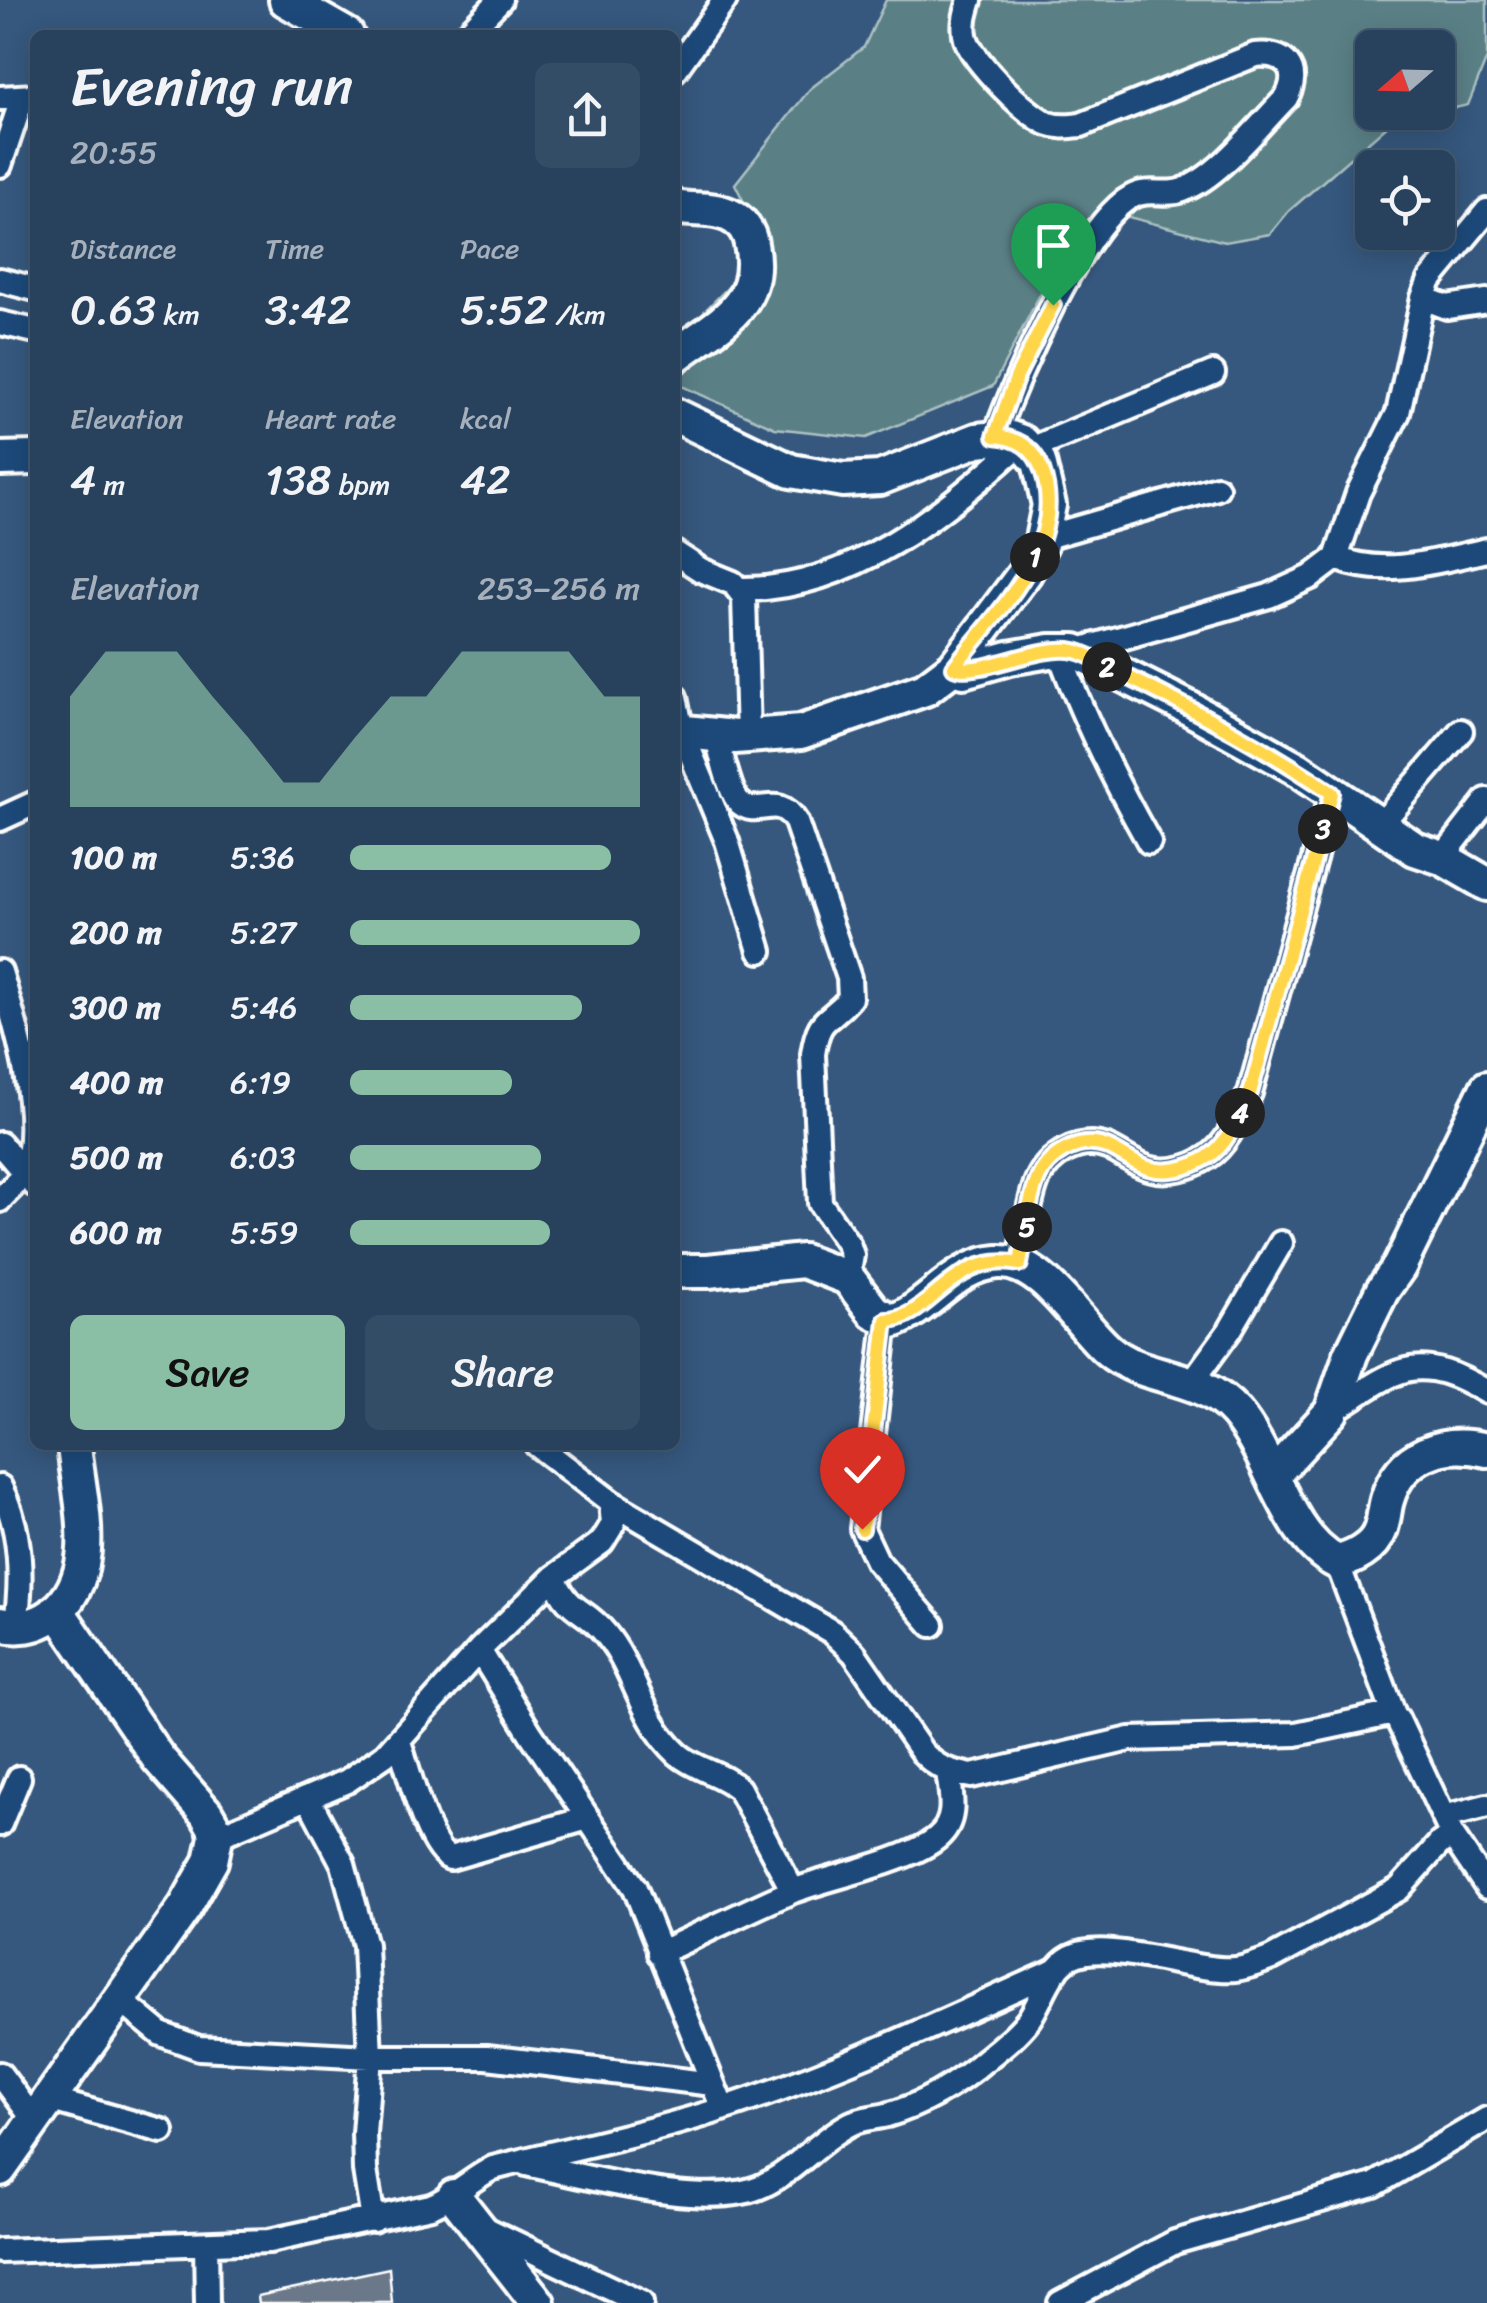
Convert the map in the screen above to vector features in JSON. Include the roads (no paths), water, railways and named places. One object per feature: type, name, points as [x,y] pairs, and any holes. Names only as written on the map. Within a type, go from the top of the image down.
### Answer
[{"type":"street","points":[[286,0],[338,30]]},
{"type":"street","points":[[471,30],[500,0]]},
{"type":"street","points":[[680,63],[725,0]]},
{"type":"street","points":[[680,556],[740,589],[770,590],[807,582],[879,550],[968,492],[1016,442],[1017,376],[1053,305],[1110,213],[1130,197],[1152,190],[1178,193],[1200,183],[1286,98],[1292,86],[1288,66],[1271,54],[1255,56],[1080,125],[1061,127],[1031,114],[973,54],[964,36],[964,16],[970,0]]},
{"type":"street","points":[[0,165],[19,98]]},
{"type":"street","points":[[680,208],[715,211],[742,223],[750,236],[753,268],[746,300],[680,352]]},
{"type":"street","points":[[954,667],[964,671],[1008,658],[1067,651],[1270,596],[1311,577],[1336,558],[1358,493],[1398,413],[1430,280],[1487,211]]},
{"type":"street","points":[[0,280],[30,288]]},
{"type":"street","points":[[1423,298],[1446,308],[1487,301]]},
{"type":"street","points":[[0,324],[30,330]]},
{"type":"street","points":[[680,417],[791,471],[842,480],[880,478],[959,446],[1016,442],[1213,373]]},
{"type":"street","points":[[680,732],[732,736],[801,732],[926,689],[954,667],[1025,573],[1043,538],[1047,488],[1039,462],[1016,442]]},
{"type":"street","points":[[0,459],[30,458]]},
{"type":"street","points":[[1043,538],[1217,488]]},
{"type":"street","points":[[1336,558],[1360,568],[1388,568],[1487,550]]},
{"type":"street","points":[[740,589],[745,610],[732,736],[734,794],[749,808],[780,806],[796,822],[849,978],[850,998],[817,1030],[814,1054],[820,1202],[848,1244],[852,1255],[848,1278]]},
{"type":"street","points":[[1067,651],[1187,706],[1332,793],[1415,849],[1442,858],[1487,884]]},
{"type":"street","points":[[1067,651],[1078,706],[1103,761],[1149,842]]},
{"type":"street","points":[[1380,826],[1461,730]]},
{"type":"street","points":[[680,736],[728,840],[760,951]]},
{"type":"street","points":[[1020,1264],[1037,1182],[1048,1161],[1066,1150],[1086,1144],[1103,1145],[1148,1168],[1166,1170],[1186,1168],[1209,1156],[1228,1137],[1250,1093],[1332,793]]},
{"type":"street","points":[[1442,858],[1487,800]]},
{"type":"street","points":[[0,819],[30,804]]},
{"type":"street","points":[[0,972],[26,1069],[30,1112]]},
{"type":"street","points":[[1330,1412],[1351,1354],[1487,1088]]},
{"type":"street","points":[[0,1144],[30,1179],[0,1198]]},
{"type":"street","points":[[1192,1382],[1230,1330],[1282,1243]]},
{"type":"street","points":[[680,1270],[802,1261],[848,1278],[874,1312],[886,1320],[901,1318],[971,1268],[996,1262],[1020,1264],[1043,1282],[1108,1351],[1124,1361],[1192,1382],[1215,1394],[1255,1438],[1306,1535],[1321,1554],[1336,1562],[1395,1717],[1448,1826],[1487,1887]]},
{"type":"street","points":[[886,1320],[862,1529],[877,1561],[932,1625]]},
{"type":"street","points":[[1274,1474],[1330,1412],[1394,1373],[1414,1367],[1439,1368],[1487,1392]]},
{"type":"street","points":[[1336,1562],[1364,1551],[1380,1534],[1388,1497],[1407,1463],[1436,1448],[1469,1446],[1487,1450]]},
{"type":"street","points":[[0,1487],[13,1522],[22,1589],[8,1626],[38,1624],[58,1610],[76,1587],[84,1558],[74,1450]]},
{"type":"street","points":[[543,1450],[611,1502],[832,1632],[854,1654],[922,1752],[935,1766],[948,1772],[972,1776],[1130,1739],[1296,1734],[1390,1714],[1395,1717]]},
{"type":"street","points":[[216,1837],[347,1781],[399,1742],[479,1650],[554,1577],[602,1542],[613,1524],[611,1502]]},
{"type":"street","points":[[554,1577],[568,1605],[607,1635],[660,1734],[701,1770],[738,1788],[793,1891]]},
{"type":"street","points":[[0,2169],[185,1907],[211,1860],[216,1837],[206,1813],[158,1758],[58,1610]]},
{"type":"street","points":[[479,1650],[635,1888],[722,2109]]},
{"type":"street","points":[[399,1742],[431,1836],[442,1855],[460,1858],[588,1818]]},
{"type":"street","points":[[659,1953],[793,1891],[916,1850],[938,1838],[950,1822],[948,1772]]},
{"type":"street","points":[[0,1824],[19,1778]]},
{"type":"street","points":[[308,1798],[343,1864],[365,1946],[370,2057],[365,2170],[374,2220]]},
{"type":"street","points":[[517,2162],[701,2196],[737,2194],[763,2186],[854,2121],[916,2105],[956,2084],[1027,2022],[1057,1970],[1070,1958],[1087,1952],[1219,1968],[1253,1965],[1399,1890],[1440,1843],[1448,1826],[1487,1806]]},
{"type":"street","points":[[0,2252],[269,2241],[431,2206],[454,2196],[476,2177],[517,2162],[632,2136],[722,2109],[871,2054],[1057,1970]]},
{"type":"street","points":[[119,1999],[161,2034],[182,2044],[231,2051],[370,2057],[487,2057],[713,2084]]},
{"type":"street","points":[[0,2074],[41,2110],[162,2131]]},
{"type":"street","points":[[1060,2303],[1175,2242],[1374,2185],[1487,2119]]},
{"type":"street","points":[[454,2196],[538,2303]]},
{"type":"street","points":[[474,2224],[641,2303]]},
{"type":"street","points":[[206,2244],[207,2303]]}]
